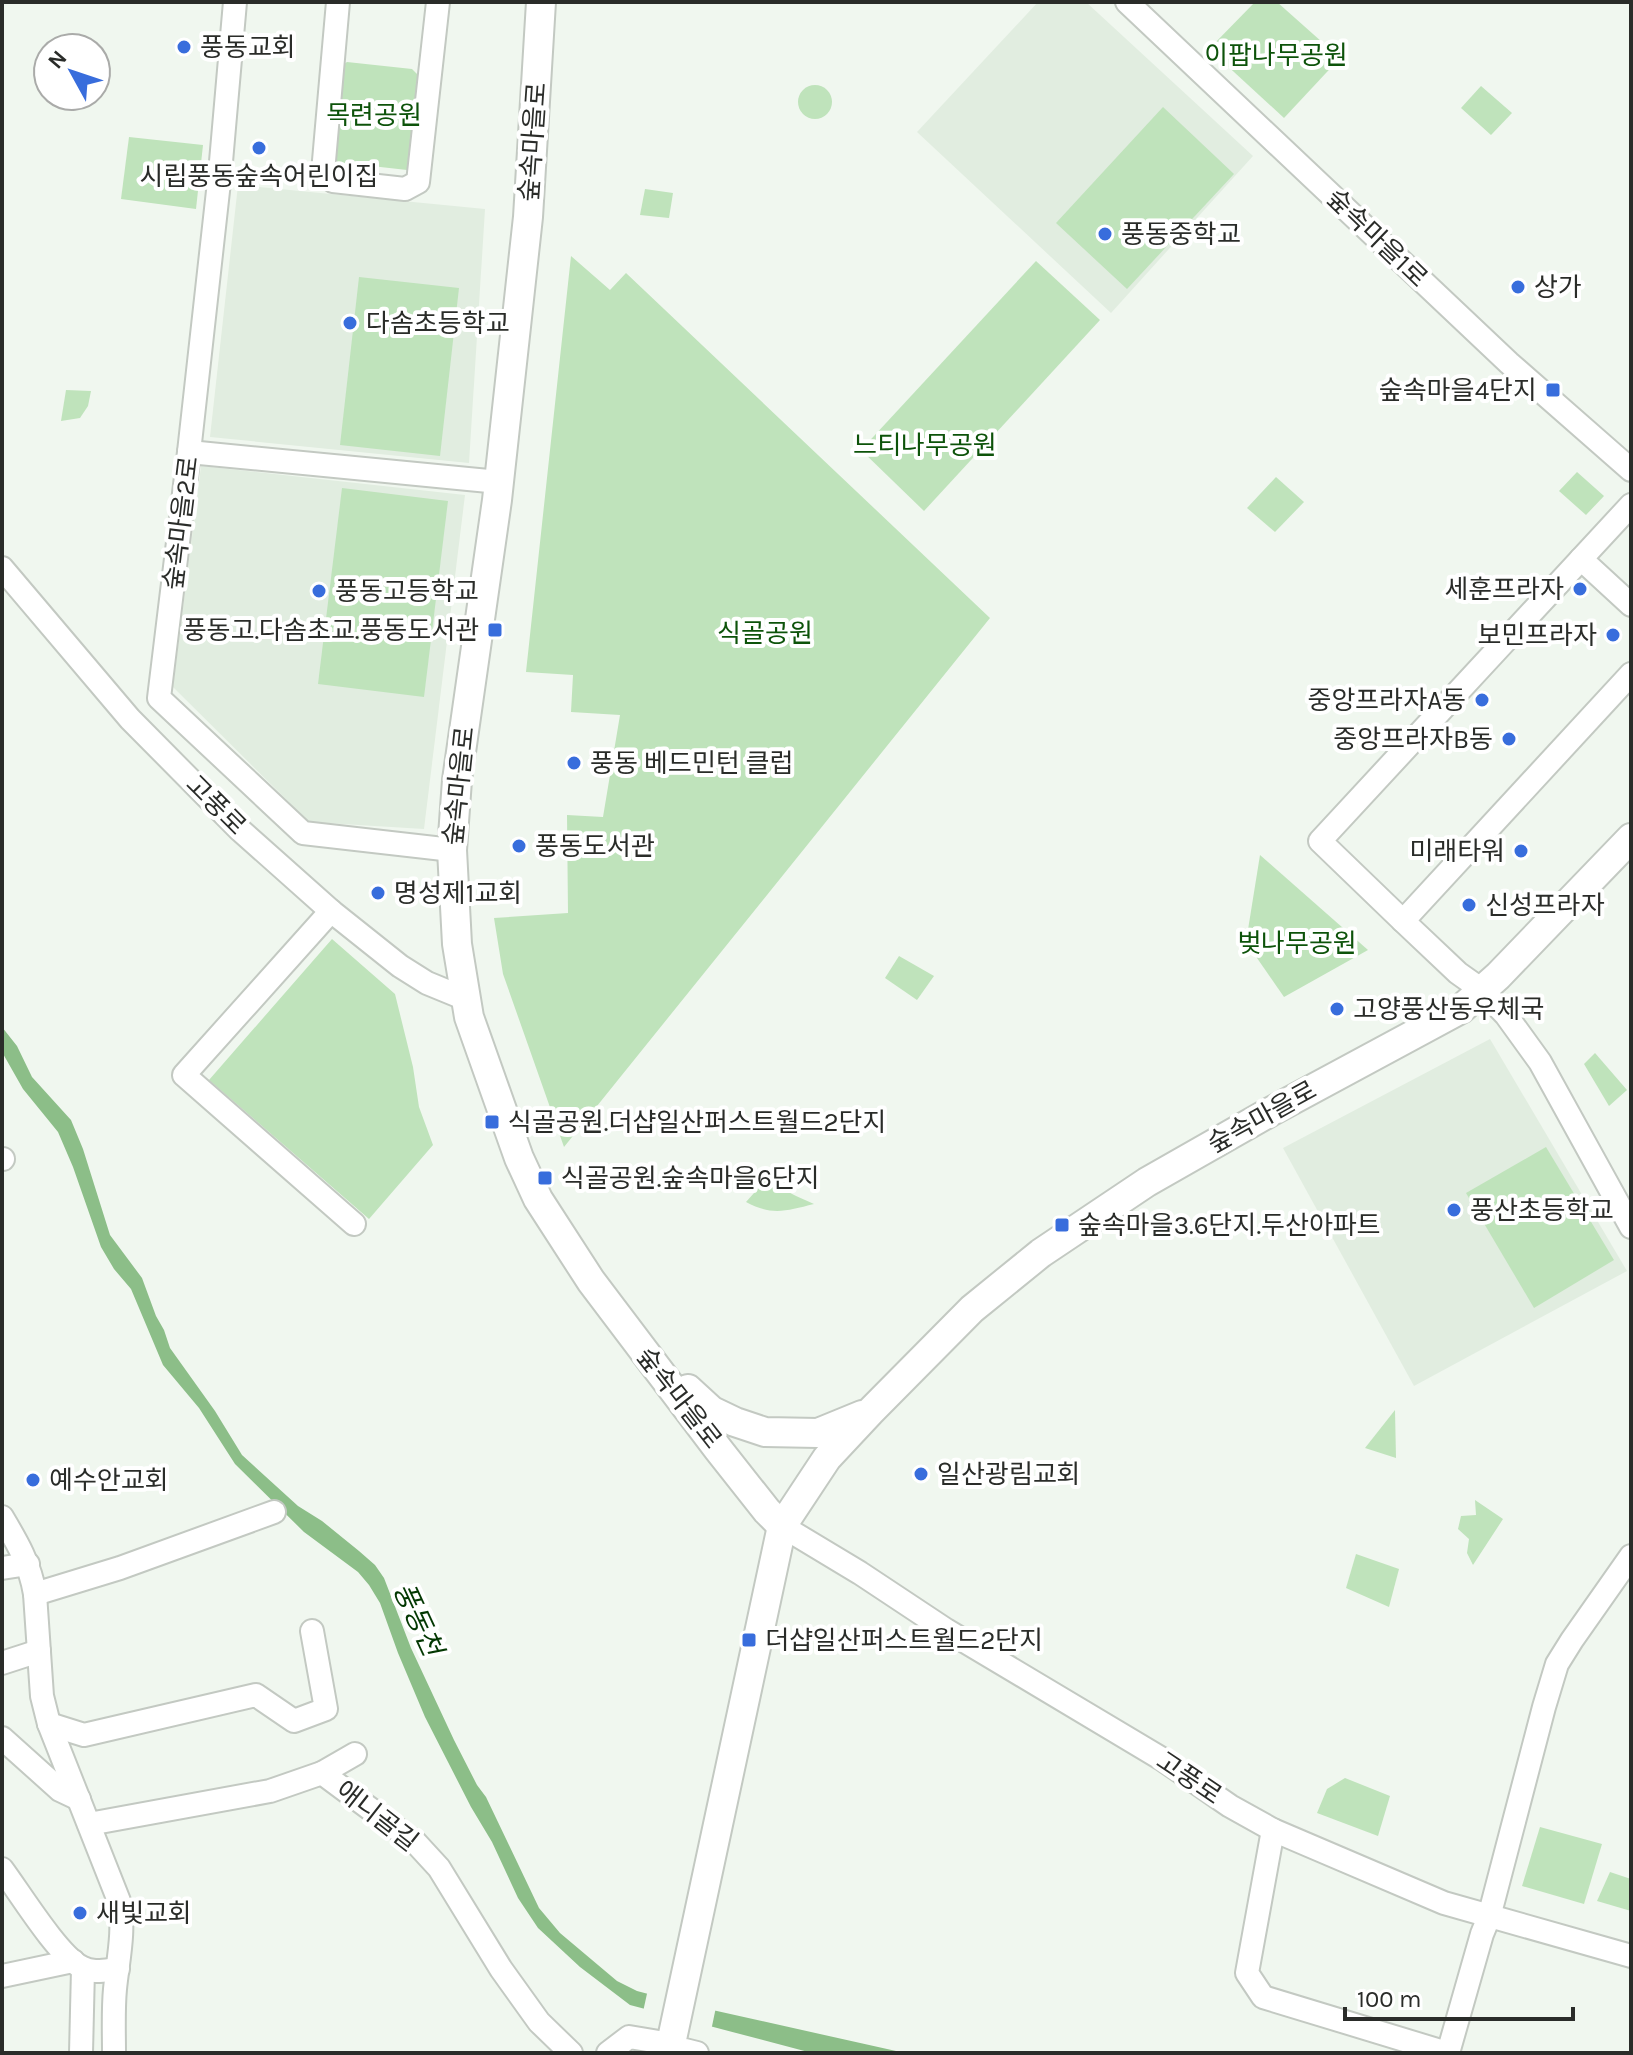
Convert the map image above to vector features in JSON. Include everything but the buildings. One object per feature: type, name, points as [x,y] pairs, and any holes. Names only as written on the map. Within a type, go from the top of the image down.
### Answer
[{"type":"main road","name":"숲속마을로","points":[[541,2],[528,217],[499,482],[457,780],[452,850],[457,944],[469,1017],[519,1158],[538,1199],[591,1281],[638,1344],[757,1499],[782,1526]]},
{"type":"main road","name":"숲속마을로","points":[[675,2047],[725,1783],[782,1526],[827,1458],[972,1309],[1041,1253],[1147,1182],[1461,1009],[1631,838]]},
{"type":"main road","points":[[638,1344],[712,1411],[765,1432],[818,1433],[870,1412]]},
{"type":"main road","points":[[675,2047],[711,1809],[725,1783]]},
{"type":"street","name":"숲속마을2로","points":[[235,2],[220,173],[159,698],[303,833],[452,850]]},
{"type":"street","points":[[338,2],[323,172],[333,181],[405,189],[418,182],[438,2]]},
{"type":"street","name":"숲속마을1로","points":[[1127,2],[1501,356],[1631,470]]},
{"type":"street","points":[[189,452],[499,482]]},
{"type":"street","points":[[1631,505],[1320,841],[1506,1015],[1540,1062],[1631,1227]]},
{"type":"street","points":[[1581,559],[1631,605]]},
{"type":"street","name":"고풍로","points":[[2,568],[130,719],[240,830],[331,911],[400,966],[427,983],[466,999]]},
{"type":"street","points":[[1403,921],[1631,674]]},
{"type":"street","points":[[331,911],[184,1075],[354,1224]]},
{"type":"street","points":[[35,1594],[120,1568],[274,1512]]},
{"type":"street","points":[[2,1517],[23,1552],[35,1594],[42,1696],[49,1724],[121,1911],[114,1999],[114,2053]]},
{"type":"street","name":"고풍로","points":[[782,1526],[958,1637],[1173,1765],[1230,1806],[1273,1830],[1444,1903],[1631,1956]]},
{"type":"street","points":[[1273,1830],[1247,1973],[1263,1997],[1448,2053],[1489,1917],[1557,1664],[1631,1556]]},
{"type":"street","points":[[2,1568],[28,1564]]},
{"type":"street","points":[[49,1724],[84,1735],[256,1695],[294,1721],[326,1709],[312,1631]]},
{"type":"street","points":[[2,1663],[39,1651]]},
{"type":"street","points":[[2,1738],[60,1790],[79,1799]]},
{"type":"street","points":[[322,1773],[355,1754]]},
{"type":"street","name":"애니골길","points":[[89,1824],[270,1791],[322,1773],[416,1843],[439,1868],[501,1969],[539,2022],[571,2053]]},
{"type":"street","points":[[2,1869],[58,1946],[78,1965],[96,1971],[118,1969]]},
{"type":"street","points":[[2,1976],[78,1965]]},
{"type":"street","points":[[78,1965],[81,2053]]},
{"type":"street","points":[[608,2053],[629,2037],[675,2047]]},
{"type":"shaded area","name":"풍동중학교","points":[[1038,2],[1086,2],[1253,156],[1111,313],[917,132]]},
{"type":"shaded area","name":"다솜초등학교","points":[[238,185],[485,209],[469,463],[210,437]]},
{"type":"shaded area","name":"풍동고등학교","points":[[201,466],[465,495],[424,829],[309,822],[173,687]]},
{"type":"shaded area","points":[[2,1027],[17,1046],[32,1077],[71,1120],[110,1235],[142,1278],[170,1348],[242,1455],[298,1506],[359,1551],[384,1578],[411,1648],[454,1740],[486,1797],[539,1908],[560,1933],[617,1981],[637,1991],[905,2053],[812,2053],[630,2005],[580,1967],[538,1928],[518,1898],[492,1842],[425,1717],[380,1603],[369,1585],[358,1572],[304,1532],[235,1464],[199,1408],[163,1365],[131,1289],[101,1247],[58,1132],[23,1089],[2,1052]]},
{"type":"shaded area","name":"풍산초등학교","points":[[1490,1039],[1627,1271],[1414,1386],[1283,1148]]},
{"type":"green space","name":"이팝나무공원","points":[[1255,2],[1277,2],[1340,58],[1284,118],[1209,49]]},
{"type":"green space","name":"목련공원","points":[[347,62],[412,69],[418,75],[407,170],[336,162],[331,155],[341,66]]},
{"type":"green space","points":[[815,85],[827,90],[832,102],[827,114],[815,119],[803,114],[798,102],[803,90]]},
{"type":"green space","points":[[1481,86],[1512,113],[1491,135],[1461,108]]},
{"type":"green space","points":[[1163,107],[1234,174],[1127,289],[1056,223]]},
{"type":"green space","points":[[129,137],[203,145],[196,209],[121,199]]},
{"type":"green space","points":[[645,189],[673,193],[669,218],[640,215]]},
{"type":"green space","name":"식골공원","points":[[571,256],[610,290],[626,273],[990,618],[564,1147],[503,974],[494,918],[568,913],[567,815],[603,817],[620,715],[571,712],[573,675],[526,672]]},
{"type":"green space","name":"느티나무공원","points":[[1036,261],[1100,320],[924,511],[861,450]]},
{"type":"green space","points":[[359,277],[459,288],[440,456],[340,445]]},
{"type":"green space","points":[[66,390],[91,391],[88,406],[80,418],[61,421]]},
{"type":"green space","points":[[1577,472],[1604,496],[1586,515],[1559,491]]},
{"type":"green space","points":[[1276,477],[1304,502],[1275,532],[1247,508]]},
{"type":"green space","points":[[342,488],[448,501],[424,697],[318,684]]},
{"type":"green space","name":"벚나무공원","points":[[1260,855],[1368,950],[1284,997],[1246,942]]},
{"type":"green space","points":[[332,939],[395,994],[413,1067],[419,1107],[433,1145],[369,1219],[209,1080]]},
{"type":"green space","points":[[899,956],[934,976],[917,1000],[885,978]]},
{"type":"green space","points":[[1595,1053],[1627,1090],[1609,1106],[1584,1064]]},
{"type":"green space","points":[[1546,1147],[1614,1260],[1534,1308],[1466,1193]]},
{"type":"green space","points":[[770,1175],[784,1189],[814,1204],[779,1211],[746,1202]]},
{"type":"green space","points":[[1395,1410],[1396,1458],[1365,1448]]},
{"type":"green space","points":[[1475,1500],[1503,1519],[1473,1565],[1467,1553],[1469,1539],[1458,1529],[1461,1516],[1476,1515]]},
{"type":"green space","points":[[1356,1554],[1399,1569],[1389,1607],[1346,1588]]},
{"type":"green space","points":[[1345,1778],[1390,1796],[1378,1836],[1317,1813],[1327,1789]]},
{"type":"green space","points":[[1540,1827],[1602,1844],[1584,1904],[1522,1886]]},
{"type":"green space","points":[[1610,1872],[1631,1879],[1631,1911],[1597,1901]]},
{"type":"pier","points":[[648,1989],[716,2007],[711,2031],[643,2012]]},
{"type":"place","name":"풍동교회","points":[[184,47]]},
{"type":"place","name":"시립풍동숲속어린이집","points":[[259,148]]},
{"type":"place","name":"풍동중학교","points":[[1105,234]]},
{"type":"place","name":"상가","points":[[1518,287]]},
{"type":"place","name":"다솜초등학교","points":[[350,323]]},
{"type":"place","name":"숲속마을4단지","points":[[1553,390]]},
{"type":"place","name":"세훈프라자","points":[[1580,589]]},
{"type":"place","name":"풍동고등학교","points":[[319,591]]},
{"type":"place","name":"풍동고.다솜초교.풍동도서관","points":[[495,630]]},
{"type":"place","name":"보민프라자","points":[[1613,635]]},
{"type":"place","name":"중앙프라자A동","points":[[1482,700]]},
{"type":"place","name":"중앙프라자B동","points":[[1509,739]]},
{"type":"place","name":"풍동 베드민턴 클럽","points":[[574,763]]},
{"type":"place","name":"풍동도서관","points":[[519,846]]},
{"type":"place","name":"미래타워","points":[[1521,851]]},
{"type":"place","name":"명성제1교회","points":[[378,893]]},
{"type":"place","name":"신성프라자","points":[[1469,905]]},
{"type":"place","name":"고양풍산동우체국","points":[[1337,1009]]},
{"type":"place","name":"식골공원.더샵일산퍼스트월드2단지","points":[[492,1122]]},
{"type":"place","name":"식골공원.숲속마을6단지","points":[[545,1178]]},
{"type":"place","name":"풍산초등학교","points":[[1454,1210]]},
{"type":"place","name":"숲속마을3.6단지.두산아파트","points":[[1062,1225]]},
{"type":"place","name":"일산광림교회","points":[[921,1474]]},
{"type":"place","name":"예수안교회","points":[[33,1480]]},
{"type":"place","name":"더샵일산퍼스트월드2단지","points":[[749,1640]]},
{"type":"place","name":"새빛교회","points":[[80,1913]]},
{"type":"water label","name":"풍동천","points":[[418,1619]]}]
